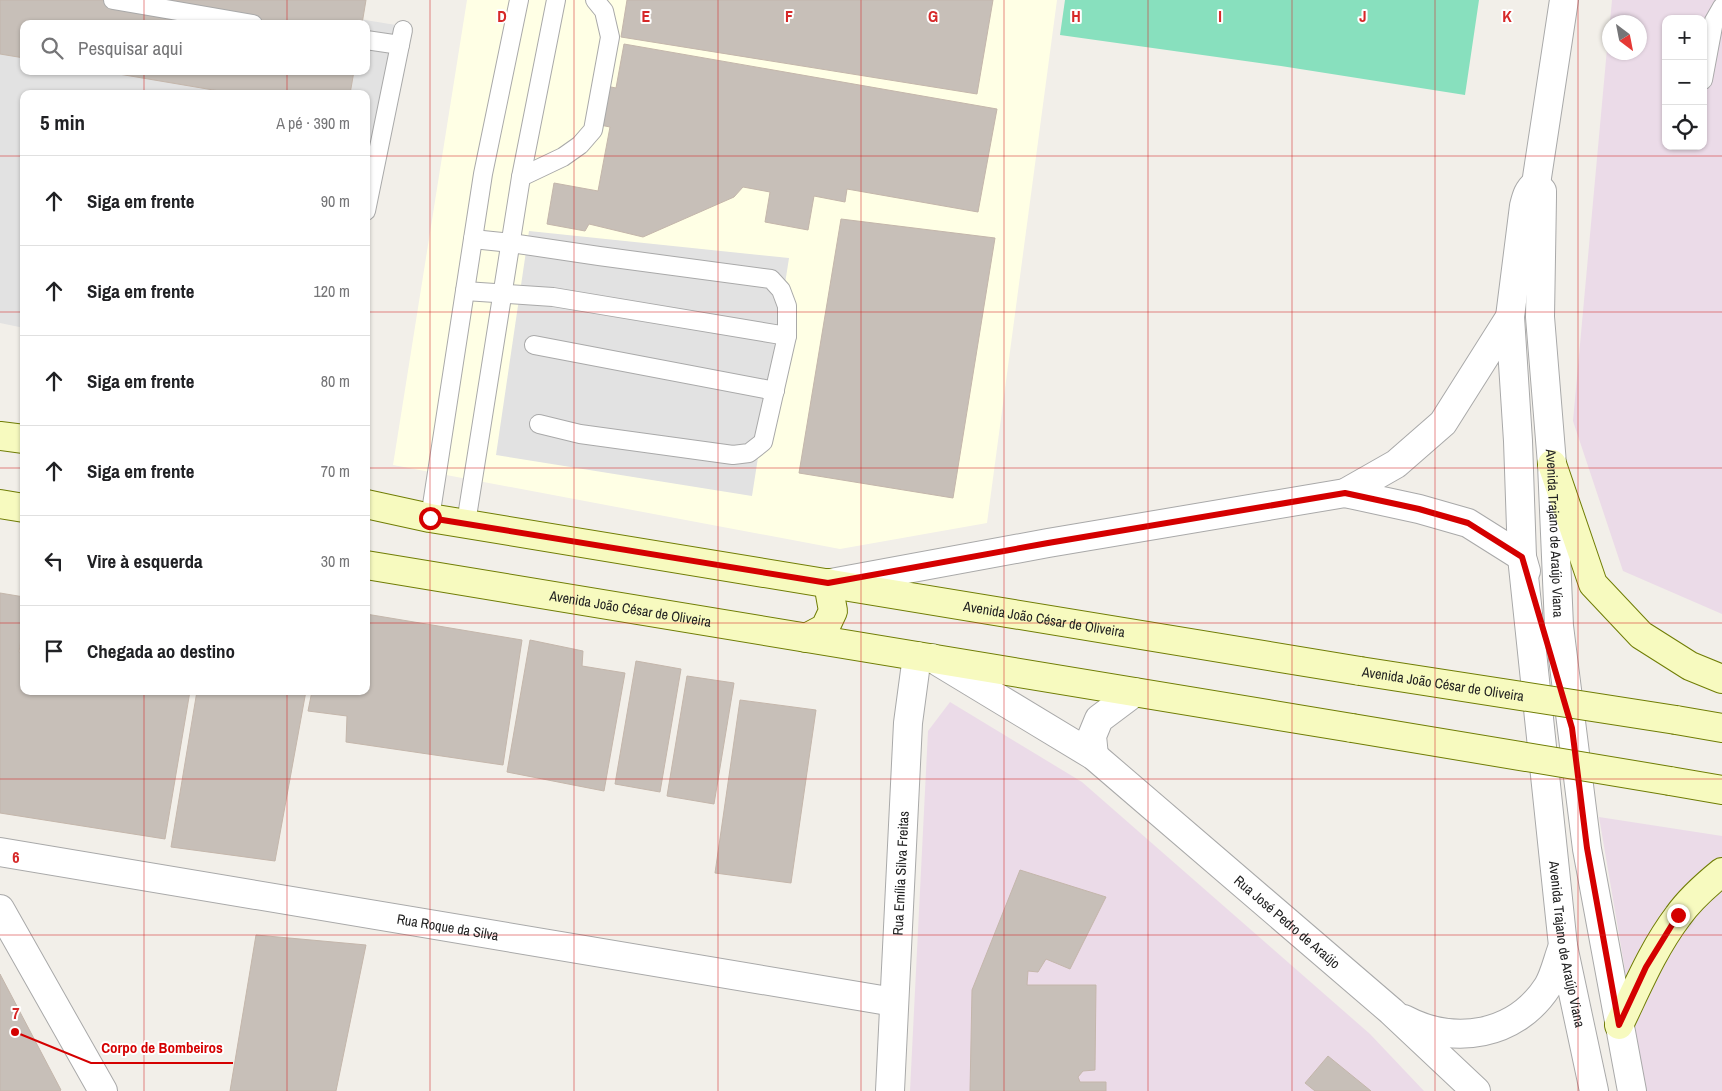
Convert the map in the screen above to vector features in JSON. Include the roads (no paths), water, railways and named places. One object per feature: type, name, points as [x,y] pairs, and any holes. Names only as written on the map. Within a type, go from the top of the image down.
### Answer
[{"type":"main road","points":[[0,436],[20,438]]},
{"type":"main road","points":[[1552,464],[1593,584],[1641,635],[1690,666],[1722,679]]},
{"type":"main road","points":[[0,504],[20,507]]},
{"type":"main road","name":"Avenida João César de Oliveira","points":[[370,505],[430,518],[1360,671],[1722,728]]},
{"type":"main road","name":"Avenida João César de Oliveira","points":[[370,566],[1722,790]]},
{"type":"main road","points":[[806,638],[825,628],[833,611],[828,583]]},
{"type":"main road","points":[[1619,1025],[1646,967],[1678,915],[1700,891],[1722,872]]},
{"type":"street","name":"Avenida Trajano de Araújo Viana","points":[[1564,0],[1536,184],[1527,194],[1524,206],[1510,317],[1518,441],[1522,557],[1563,946],[1586,1087]]},
{"type":"street","name":"Avenida Trajano de Araújo Viana","points":[[1536,184],[1542,191],[1540,317],[1552,464],[1558,626],[1587,848],[1632,1091]]},
{"type":"street","name":"Avenida Trajano de Araújo Viana","points":[[828,583],[1048,543],[1345,493],[1396,464],[1443,423],[1510,317]]},
{"type":"street","points":[[1345,493],[1419,509],[1468,523],[1522,557],[1572,728]]},
{"type":"street","name":"Rua José Pedro de Araújo","points":[[924,657],[1094,756],[1391,1012],[1476,1091]]},
{"type":"street","name":"Rua Emília Silva Freitas","points":[[890,1091],[908,723],[924,657]]},
{"type":"street","points":[[1094,756],[1092,736],[1099,719],[1135,692]]},
{"type":"street","name":"Rua Roque da Silva","points":[[0,852],[894,1002]]},
{"type":"street","points":[[0,909],[104,1091]]},
{"type":"street","points":[[1391,1012],[1418,1025],[1456,1034],[1482,1033],[1507,1024],[1530,1008],[1548,985],[1563,946]]},
{"type":"street","points":[[1586,1087],[1608,1054],[1619,1025]]},
{"type":"lane","points":[[112,0],[230,20]]},
{"type":"lane","points":[[430,518],[483,174],[519,0]]},
{"type":"lane","points":[[466,523],[521,177],[556,0]]},
{"type":"lane","points":[[521,177],[563,157],[580,146],[593,130],[610,37],[604,11],[595,0]]},
{"type":"lane","points":[[1707,60],[1714,21],[1722,7]]},
{"type":"lane","points":[[370,40],[401,38],[370,191]]},
{"type":"lane","points":[[473,239],[771,279],[781,290],[787,306],[787,336],[764,442],[749,453],[733,455],[580,434],[539,424]]},
{"type":"lane","points":[[465,291],[553,297],[787,336]]},
{"type":"lane","points":[[534,345],[774,391]]},
{"type":"place","name":"Corpo de Bombeiros","points":[[15,1032]]}]
